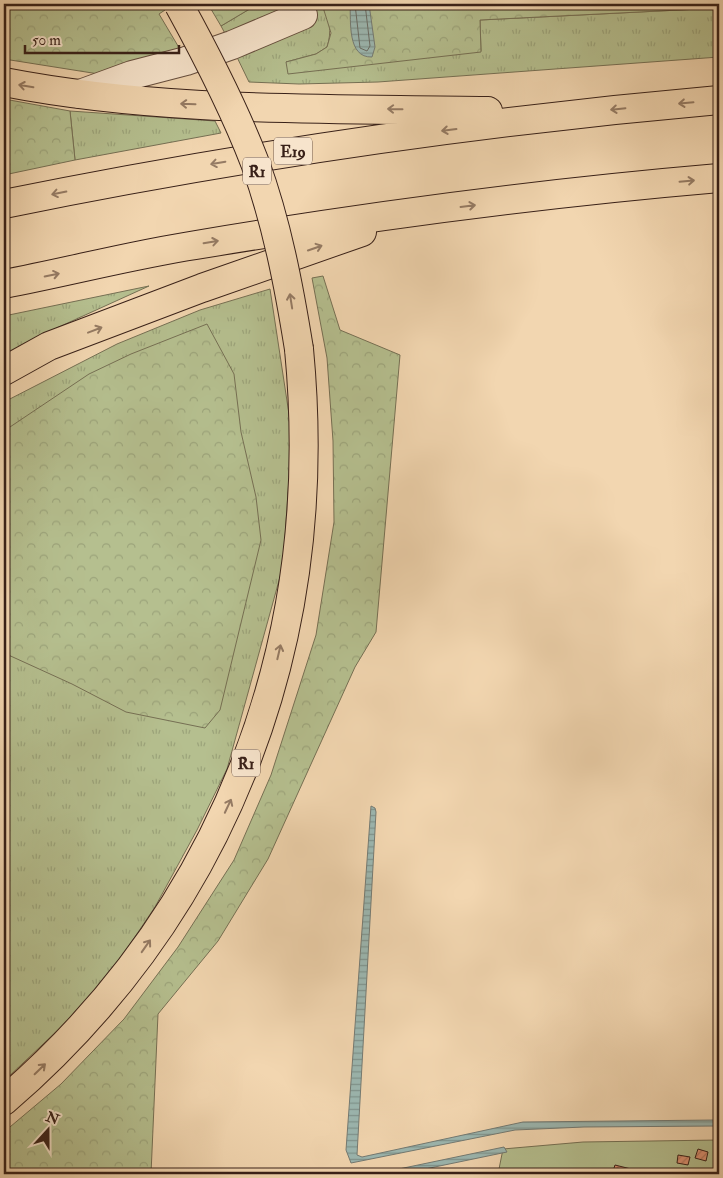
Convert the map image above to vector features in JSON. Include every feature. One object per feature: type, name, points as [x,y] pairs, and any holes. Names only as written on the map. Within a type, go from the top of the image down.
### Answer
[{"type":"highway","name":"R1","points":[[4,1102],[37,1072],[90,1017],[138,958],[192,875],[212,839],[245,766],[273,678],[288,614],[297,561],[303,506],[305,456],[304,405],[299,349],[281,256],[255,164],[208,57],[179,4]]},
{"type":"highway","name":"E19","points":[[4,82],[80,94],[152,102],[259,107],[584,113]]},
{"type":"highway","name":"E19","points":[[4,204],[265,156],[584,113],[719,100]]},
{"type":"highway","points":[[4,284],[194,245],[420,212],[719,178]]},
{"type":"highway","points":[[4,371],[48,346],[202,288],[420,212]]},
{"type":"lane","points":[[80,94],[223,48],[303,15]]},
{"type":"green space","points":[[4,4],[161,4],[165,10],[159,14],[184,56],[105,75],[4,59]]},
{"type":"green space","points":[[208,4],[258,4],[221,26]]},
{"type":"green space","points":[[258,4],[276,4],[283,19],[229,41],[221,26]]},
{"type":"green space","points":[[303,4],[322,4],[329,25],[327,47],[316,54],[286,62],[481,51],[480,20],[719,8],[719,57],[378,82],[299,84],[249,82],[234,51]]},
{"type":"green space","points":[[322,4],[719,4],[719,8],[480,20],[481,52],[288,74],[286,62],[316,54],[327,47],[331,33]]},
{"type":"green space","points":[[4,99],[70,111],[75,160],[4,175]]},
{"type":"green space","points":[[70,111],[215,121],[221,133],[75,160]]},
{"type":"green space","points":[[323,276],[340,330],[400,355],[376,632],[355,667],[268,859],[218,941],[158,1014],[151,1174],[4,1174],[4,1132],[61,1084],[124,1019],[178,947],[234,860],[271,775],[316,635],[334,522],[333,441],[327,358],[312,278]]},
{"type":"green space","points":[[149,286],[50,331],[4,356],[4,316]]},
{"type":"green space","points":[[270,289],[292,434],[283,566],[227,769],[197,830],[155,907],[97,993],[4,1081],[4,402],[117,344],[200,310]]},
{"type":"green space","points":[[207,324],[234,374],[241,432],[256,497],[261,540],[220,710],[205,728],[126,712],[72,684],[4,653],[4,431],[89,374],[131,354]]},
{"type":"green space","points":[[719,1140],[719,1174],[498,1174],[503,1149],[583,1142]]},
{"type":"water","points":[[350,4],[369,4],[375,47],[372,57],[364,56],[358,52],[354,45]]},
{"type":"water","points":[[371,806],[375,808],[376,812],[357,1155],[362,1157],[523,1122],[715,1120],[716,1126],[584,1127],[515,1130],[351,1163],[346,1150]]},
{"type":"water","points":[[504,1147],[507,1152],[401,1174],[375,1174]]},
{"type":"building","points":[[281,4],[297,4],[284,10]]},
{"type":"building","points":[[698,1149],[708,1152],[706,1161],[695,1158]]},
{"type":"building","points":[[678,1155],[690,1157],[688,1165],[677,1163]]},
{"type":"building","points":[[615,1165],[631,1169],[629,1174],[612,1174]]}]
